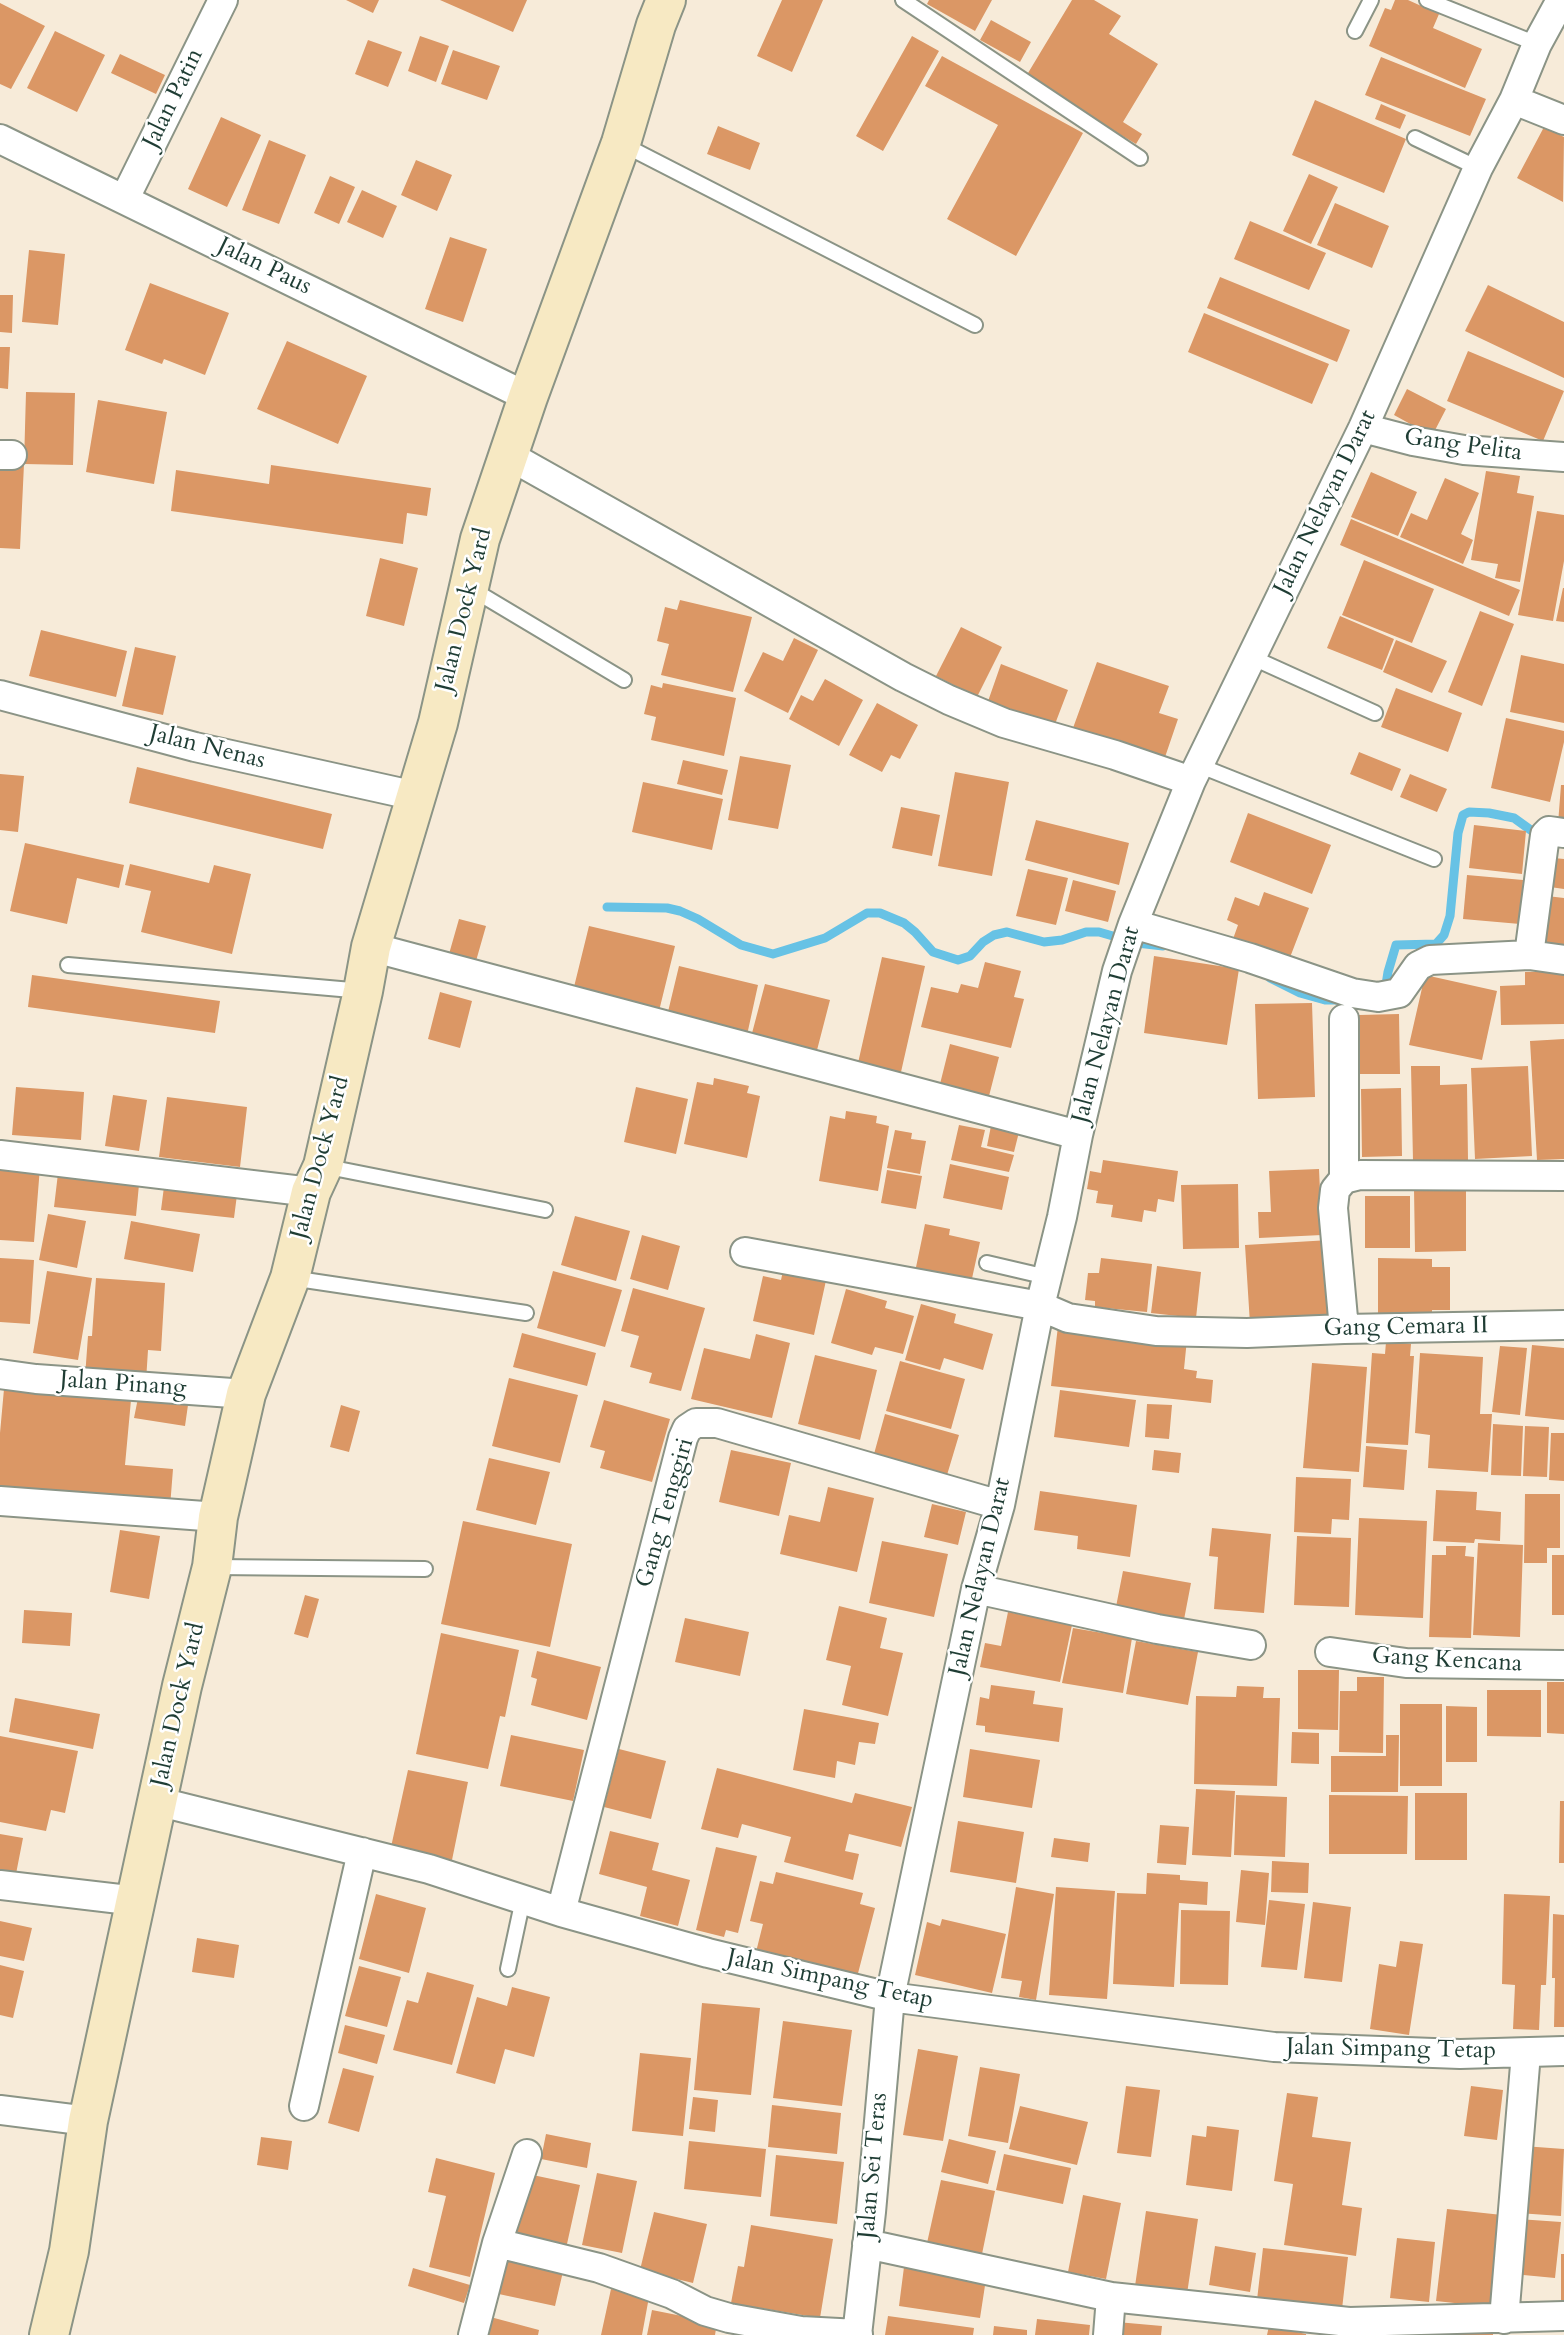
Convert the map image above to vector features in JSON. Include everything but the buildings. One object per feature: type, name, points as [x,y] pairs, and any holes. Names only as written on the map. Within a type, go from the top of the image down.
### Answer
[{"type":"street","name":"Jalan Patin","points":[[125,198],[223,0]]},
{"type":"street","name":"Jalan Dock Yard","points":[[49,2335],[69,2251],[70,2120],[137,1901],[156,1801],[212,1567],[218,1517],[246,1394],[290,1278],[363,992],[371,947],[438,723],[480,539],[528,397],[621,143],[666,0]]},
{"type":"street","name":"Jalan Nelayan Darat","points":[[890,1997],[976,1589],[1000,1505],[1040,1306],[1117,971],[1132,927],[1195,773],[1363,428],[1478,168],[1514,100],[1537,44],[1562,0]]},
{"type":"street","points":[[1514,100],[1564,120]]},
{"type":"street","name":"Jalan Paus","points":[[0,139],[528,397]]},
{"type":"street","name":"Gang Pelita","points":[[1363,428],[1464,450],[1564,457]]},
{"type":"street","points":[[508,456],[903,677],[949,699],[1004,723],[1115,755],[1195,773]]},
{"type":"street","name":"Jalan Nenas","points":[[0,695],[195,747],[416,796]]},
{"type":"street","points":[[1529,955],[1550,840]]},
{"type":"street","points":[[1132,927],[1239,954],[1352,993],[1385,996],[1399,993],[1423,962],[1529,955],[1564,960]]},
{"type":"street","points":[[371,947],[1078,1135]]},
{"type":"street","points":[[1344,1020],[1344,1179]]},
{"type":"street","points":[[0,1155],[317,1179]]},
{"type":"street","points":[[1344,1329],[1333,1208],[1335,1190],[1344,1179],[1360,1175],[1564,1176]]},
{"type":"street","name":"Gang Cemara II","points":[[745,1252],[1040,1306],[1068,1318],[1156,1331],[1247,1333],[1564,1325]]},
{"type":"street","name":"Jalan Pinang","points":[[0,1374],[246,1394]]},
{"type":"street","name":"Gang Tenggiri","points":[[561,1912],[687,1429],[696,1423],[717,1423],[1000,1505]]},
{"type":"street","points":[[0,1502],[218,1517]]},
{"type":"street","points":[[976,1589],[1157,1629],[1251,1645]]},
{"type":"street","name":"Gang Kencana","points":[[1331,1652],[1406,1663],[1564,1665]]},
{"type":"street","name":"Jalan Simpang Tetap","points":[[156,1801],[429,1869],[561,1912],[708,1953],[890,1997],[1274,2047],[1460,2054],[1564,2051]]},
{"type":"street","points":[[304,2106],[362,1852]]},
{"type":"street","points":[[0,1885],[137,1901]]},
{"type":"street","name":"Jalan Sei Teras","points":[[858,2334],[890,1997]]},
{"type":"street","points":[[1504,2319],[1526,2053]]},
{"type":"street","points":[[0,2110],[70,2120]]},
{"type":"street","points":[[473,2335],[497,2243],[527,2154]]},
{"type":"street","points":[[497,2243],[599,2267],[672,2294],[705,2311],[729,2318],[801,2331],[858,2334]]},
{"type":"street","points":[[867,2244],[1111,2297],[1349,2328],[1564,2316]]},
{"type":"street","points":[[1108,2335],[1111,2297]]},
{"type":"lane","points":[[903,0],[1140,158]]},
{"type":"lane","points":[[1355,31],[1371,0]]},
{"type":"lane","points":[[1427,0],[1537,44]]},
{"type":"lane","points":[[1415,138],[1478,168]]},
{"type":"lane","points":[[621,143],[975,325]]},
{"type":"lane","points":[[469,587],[624,680]]},
{"type":"lane","points":[[1251,657],[1375,713]]},
{"type":"lane","points":[[1195,773],[1434,859]]},
{"type":"lane","points":[[68,965],[363,992]]},
{"type":"lane","points":[[317,1179],[545,1210]]},
{"type":"lane","points":[[987,1263],[1047,1277]]},
{"type":"lane","points":[[290,1278],[526,1313]]},
{"type":"lane","points":[[212,1567],[425,1569]]},
{"type":"lane","points":[[508,1969],[523,1899]]},
{"type":"waterway","points":[[1385,991],[1396,945],[1436,944],[1444,935],[1450,916],[1458,833],[1463,815],[1469,812],[1489,813],[1514,818],[1539,836]]},
{"type":"waterway","points":[[607,907],[667,908],[680,911],[741,945],[773,954],[825,938],[867,913],[880,913],[904,923],[933,952],[958,960],[970,956],[994,935],[1007,932],[1044,942],[1062,940],[1086,932],[1099,932],[1137,943],[1163,946]]},
{"type":"waterway","points":[[1270,978],[1300,993],[1325,1000],[1339,1000]]}]
